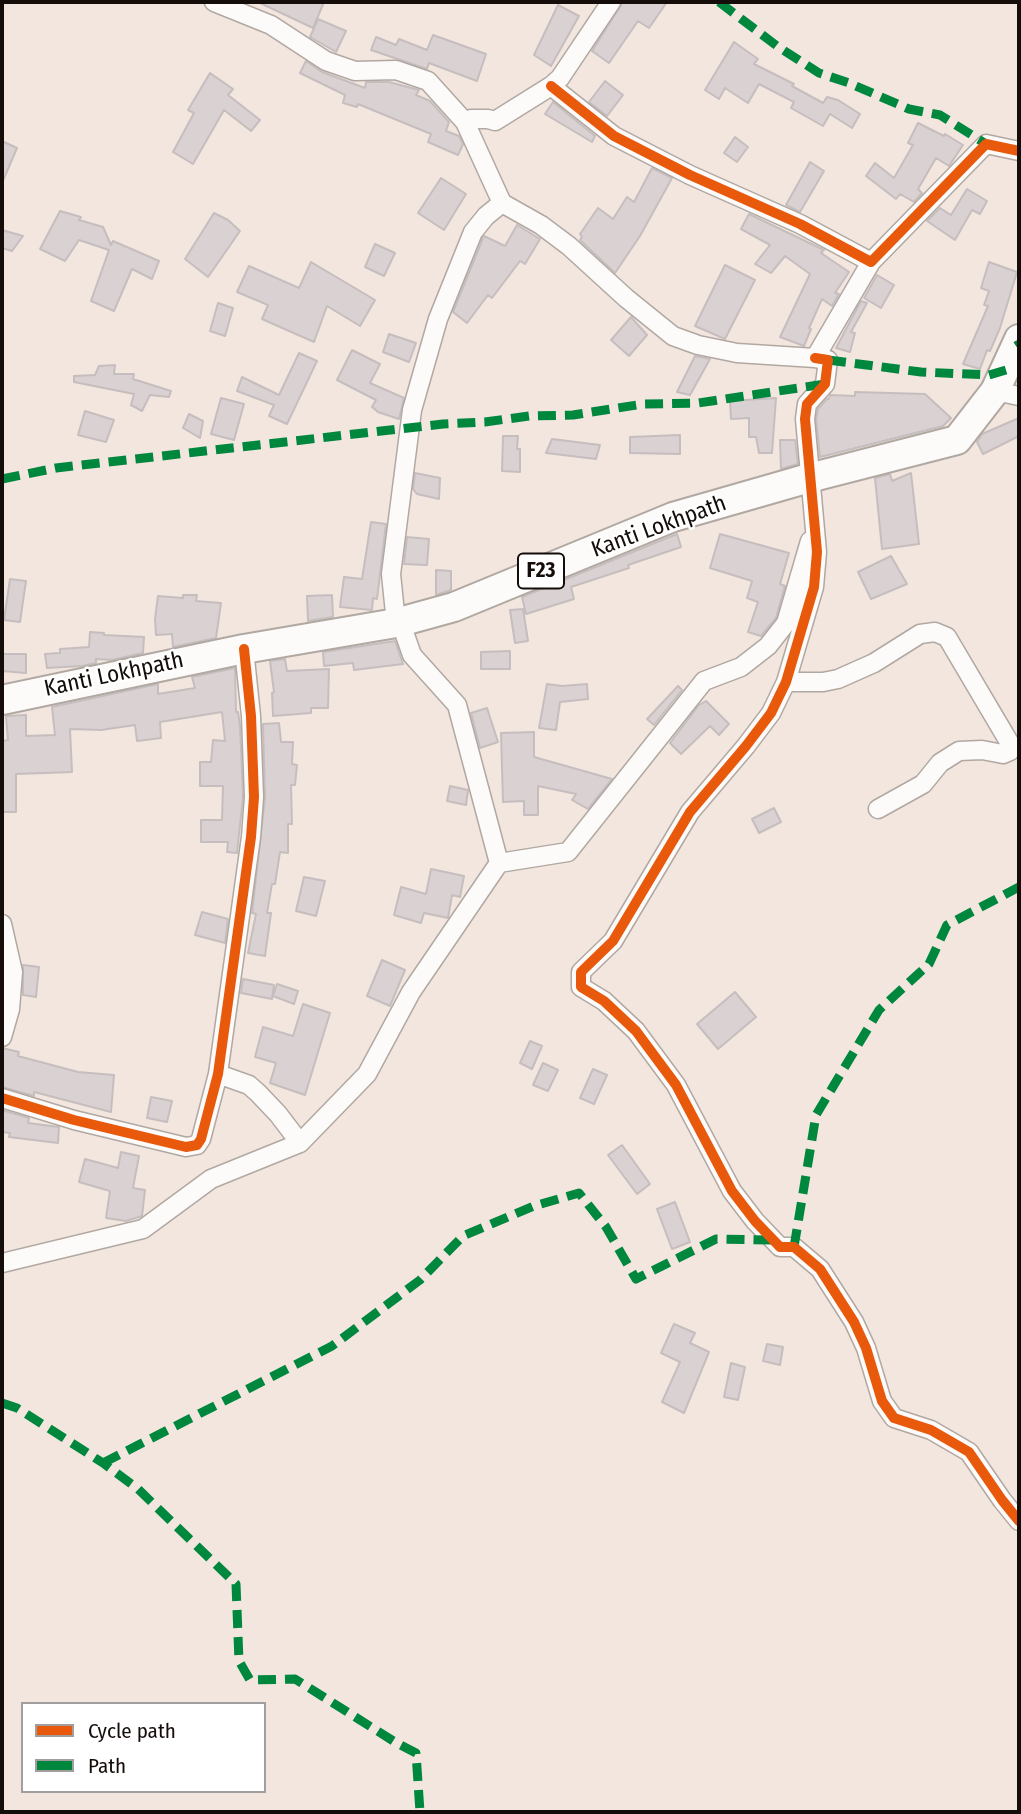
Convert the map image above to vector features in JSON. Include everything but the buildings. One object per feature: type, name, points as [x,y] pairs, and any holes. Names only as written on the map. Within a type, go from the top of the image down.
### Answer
[{"type":"main road","name":"Kanti Lokhpath","points":[[2,700],[244,649],[401,621],[454,607],[673,517],[957,440],[1007,393],[1019,339]]},
{"type":"street","points":[[214,2],[271,25],[317,55],[345,68],[355,71],[396,70],[428,81],[465,122],[502,203],[541,225],[569,246],[673,336],[698,345],[737,353],[828,360],[825,384],[807,404],[804,432],[810,463],[809,478],[817,552],[814,587],[786,682],[771,713],[690,812],[613,941],[581,972],[581,987],[612,1009],[636,1031],[652,1052],[676,1085],[732,1191],[755,1221],[780,1247],[794,1247],[820,1269],[854,1322],[866,1348],[882,1401],[894,1418],[931,1430],[969,1452],[1019,1521]]},
{"type":"street","points":[[465,122],[471,119],[495,121],[551,86],[560,78],[611,2]]},
{"type":"street","points":[[551,86],[614,136],[690,175],[800,224],[871,262]]},
{"type":"street","points":[[815,358],[871,262],[986,144],[1019,151]]},
{"type":"street","points":[[499,863],[457,705],[412,655],[404,623],[401,621],[391,573],[412,410],[438,319],[473,232],[486,216],[502,203]]},
{"type":"street","points":[[2,1264],[142,1229],[211,1180],[300,1143],[367,1074],[411,992],[499,863],[568,852],[704,681],[741,667],[768,646],[786,623],[814,526]]},
{"type":"street","points":[[786,682],[823,682],[838,679],[874,663],[920,634],[935,632],[947,637],[1012,747],[1008,754],[982,750],[959,751],[940,763],[923,784],[878,809]]},
{"type":"street","points":[[2,1098],[74,1120],[186,1147],[193,1146],[201,1139],[218,1074],[251,837],[254,797],[251,716],[244,649]]},
{"type":"street","points":[[2,924],[13,972],[10,1009],[2,1037]]},
{"type":"street","points":[[218,1074],[249,1085],[278,1114],[300,1143]]},
{"type":"marked path","points":[[719,2],[777,46],[819,73],[909,109],[940,115],[986,144]]},
{"type":"marked path","points":[[828,360],[921,372],[989,375],[1006,370]]},
{"type":"marked path","points":[[2,479],[56,468],[443,424],[573,415],[643,404],[698,403],[825,384]]},
{"type":"marked path","points":[[794,1247],[816,1115],[879,1010],[929,964],[947,925],[1019,887]]},
{"type":"marked path","points":[[103,1463],[332,1346],[420,1280],[463,1236],[534,1206],[579,1193],[606,1227],[636,1279],[716,1239],[771,1240],[775,1243]]},
{"type":"marked path","points":[[2,1403],[17,1408],[103,1463],[138,1489],[236,1584],[239,1661],[250,1680],[295,1679],[416,1753],[420,1812]]},
{"type":"cycle path","points":[[551,86],[614,136],[690,175],[800,224],[871,262],[986,144],[1019,151]]},
{"type":"cycle path","points":[[815,358],[828,360],[825,384],[807,404],[805,419],[817,552],[814,587],[786,682],[771,713],[690,812],[613,941],[581,972],[581,987],[604,1001],[636,1031],[676,1085],[732,1191],[755,1221],[780,1247],[794,1247],[820,1269],[854,1322],[866,1348],[882,1401],[894,1418],[931,1430],[969,1452],[1019,1521]]},
{"type":"cycle path","points":[[2,1098],[74,1120],[186,1147],[197,1145],[201,1139],[218,1074],[251,837],[254,797],[251,716],[244,649]]}]
